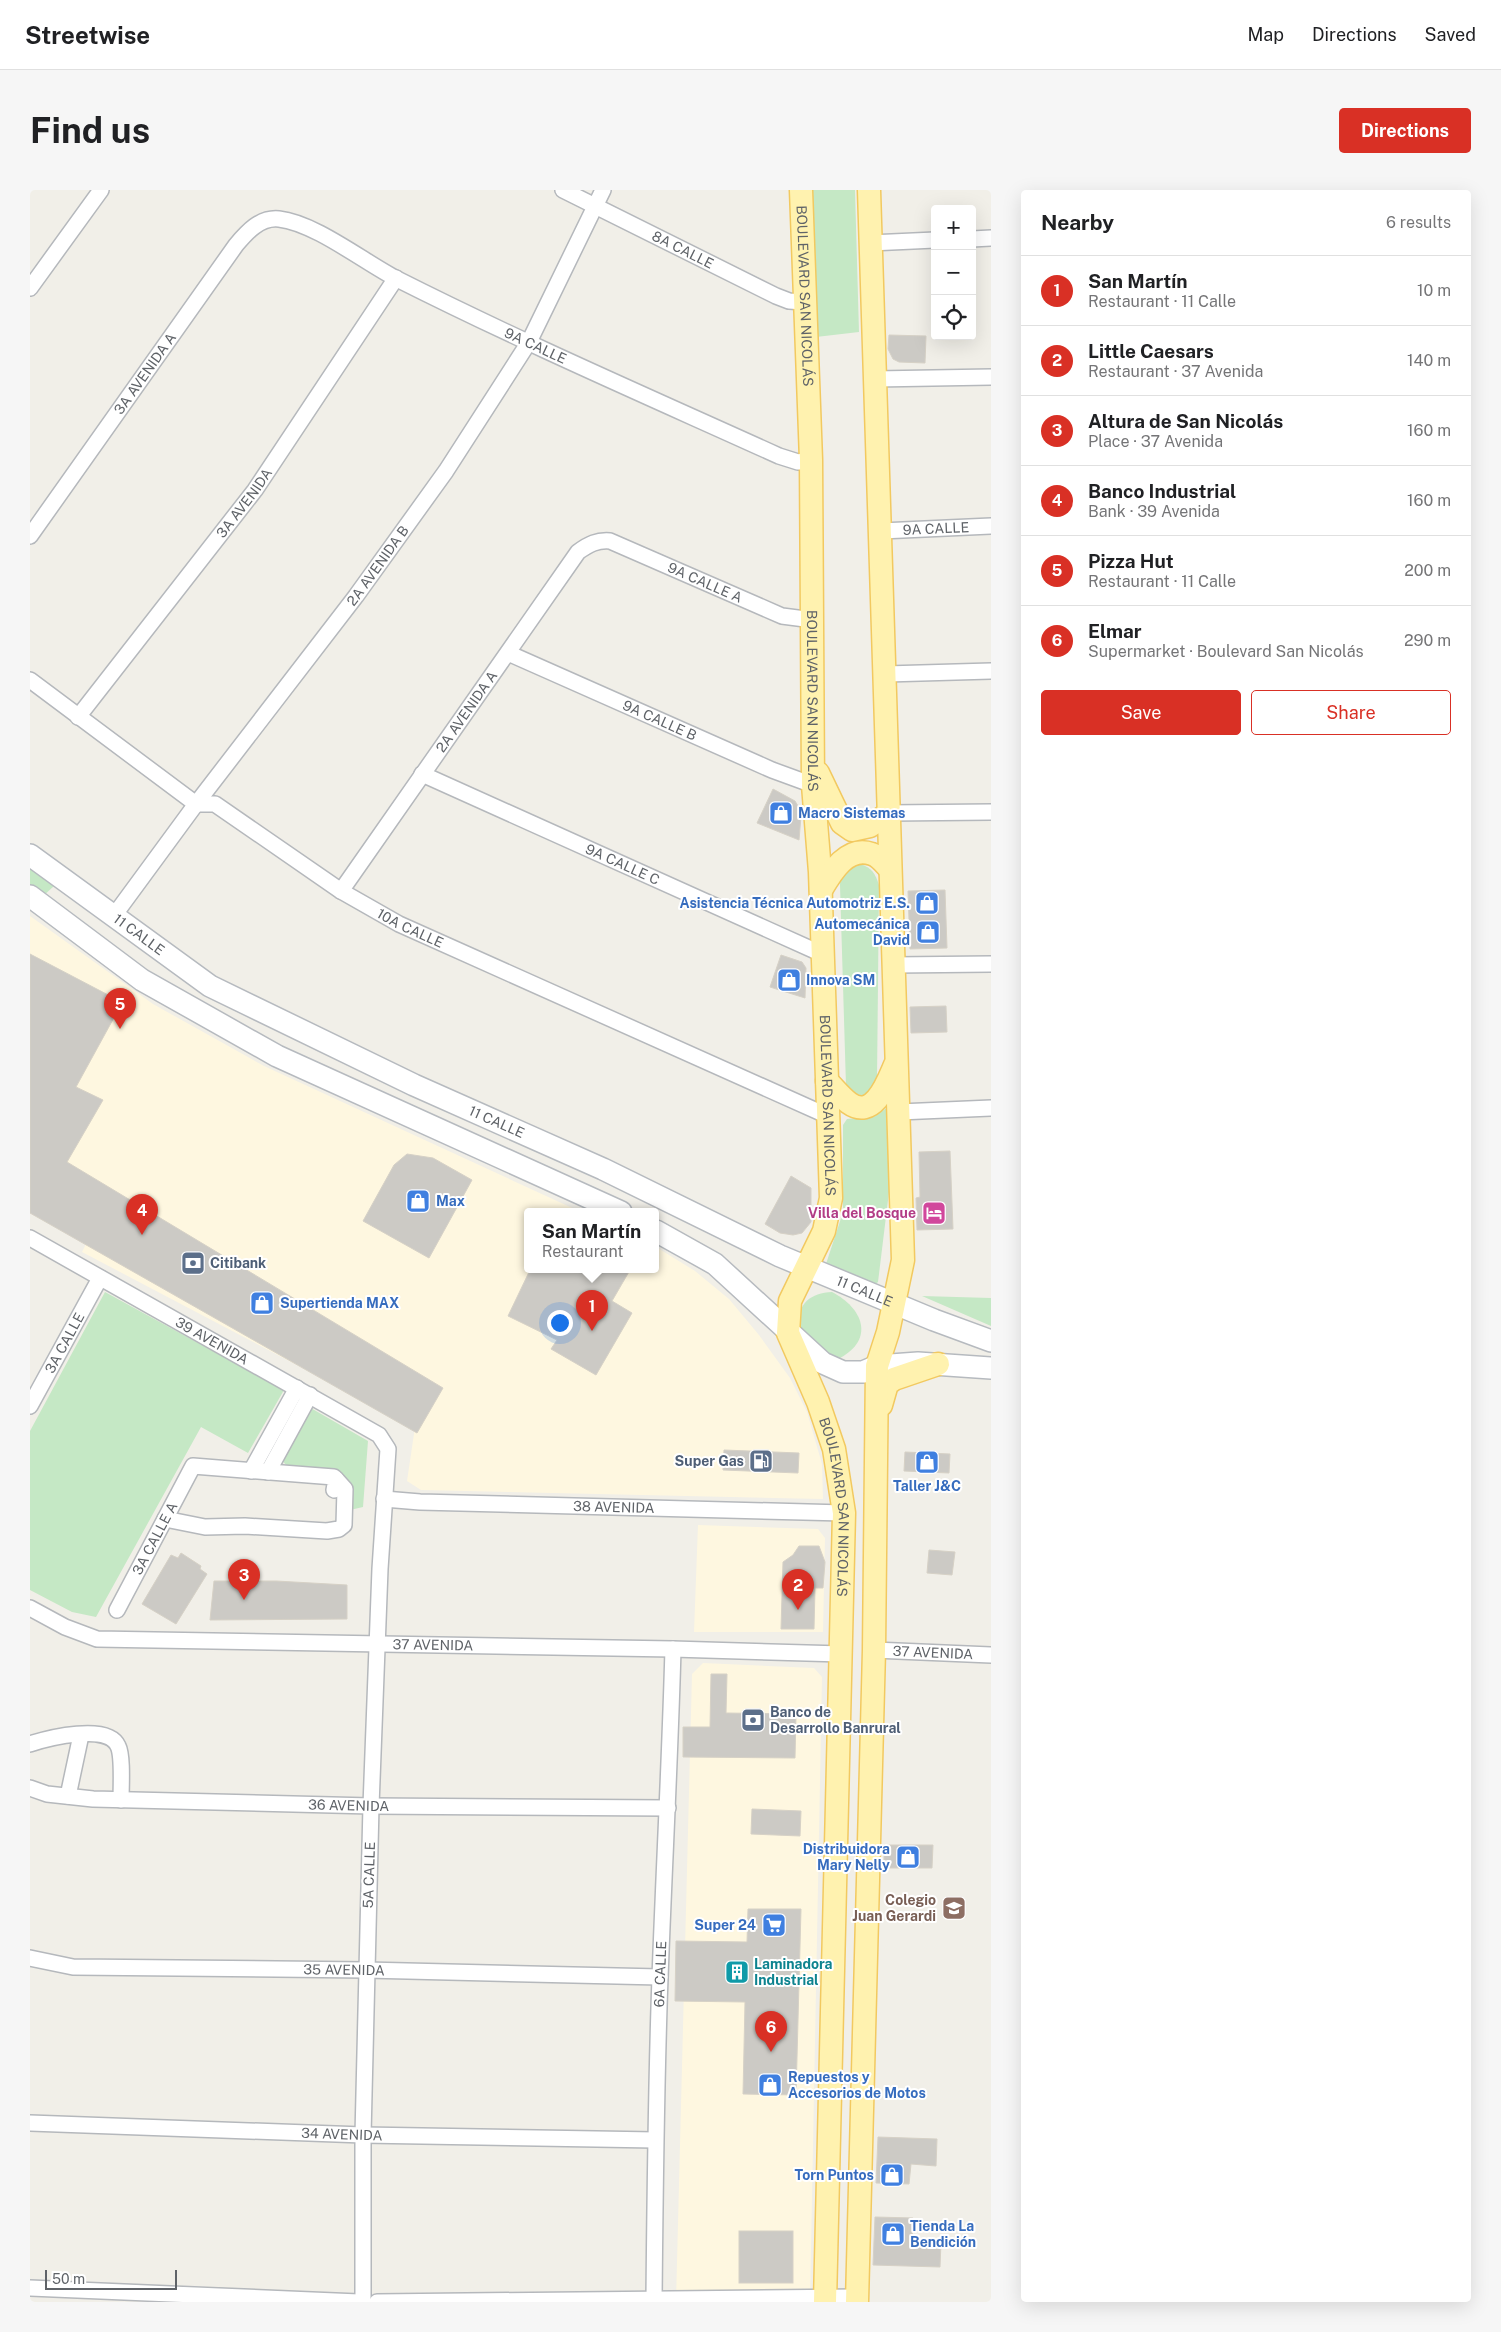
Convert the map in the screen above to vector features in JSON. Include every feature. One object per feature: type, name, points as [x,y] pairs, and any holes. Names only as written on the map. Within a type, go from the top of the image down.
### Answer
[{"type":"main road","name":"BOULEVARD SAN NICOLÁS","points":[[801,190],[811,460],[813,785],[820,890],[831,1198],[824,1231],[790,1301],[788,1332],[818,1402],[834,1449],[844,1513],[825,2300]]},
{"type":"main road","points":[[857,2299],[874,1650],[877,1366],[895,1303],[903,1260],[888,814],[886,674],[869,190]]},
{"type":"main road","points":[[814,762],[842,823],[852,830],[862,829],[888,814]]},
{"type":"main road","points":[[820,890],[834,868],[843,859],[856,853],[874,854],[890,869]]},
{"type":"main road","name":"11 CALLE","points":[[30,855],[210,986],[405,1080],[602,1169],[805,1267],[991,1341]]},
{"type":"main road","points":[[30,896],[142,980],[277,1056],[612,1208]]},
{"type":"main road","points":[[827,1081],[848,1102],[857,1107],[866,1106],[874,1102],[882,1093],[897,1061]]},
{"type":"main road","points":[[659,1233],[714,1264],[824,1363],[843,1372],[863,1372],[877,1366],[918,1362],[991,1368]]},
{"type":"main road","points":[[876,1428],[886,1384],[894,1378],[938,1364]]},
{"type":"street","points":[[30,288],[101,190]]},
{"type":"street","name":"8A CALLE","points":[[563,190],[776,296],[789,301],[804,302]]},
{"type":"street","name":"2A AVENIDA B","points":[[113,917],[196,804],[362,588],[446,471],[529,342],[597,206],[603,190]]},
{"type":"street","name":"9A CALLE","points":[[267,220],[279,219],[306,227],[396,278],[529,342],[779,456],[798,462],[811,460]]},
{"type":"street","name":"3A AVENIDA A","points":[[30,536],[236,245],[248,231],[267,220]]},
{"type":"street","points":[[976,238],[991,238]]},
{"type":"street","points":[[870,243],[931,240]]},
{"type":"street","name":"3A AVENIDA","points":[[78,717],[255,490],[396,278]]},
{"type":"street","points":[[875,379],[991,376]]},
{"type":"street","name":"9A CALLE","points":[[881,531],[991,526]]},
{"type":"street","name":"9A CALLE A","points":[[599,540],[619,544],[782,616],[813,620]]},
{"type":"street","name":"2A AVENIDA A","points":[[342,891],[578,552],[599,540]]},
{"type":"street","name":"9A CALLE B","points":[[508,653],[772,770],[813,785]]},
{"type":"street","points":[[886,674],[991,671]]},
{"type":"street","name":"10A CALLE","points":[[30,680],[196,804],[215,804],[342,891],[400,924],[828,1116]]},
{"type":"street","name":"9A CALLE C","points":[[422,774],[822,954]]},
{"type":"street","points":[[888,814],[991,812]]},
{"type":"street","points":[[894,965],[991,964]]},
{"type":"street","points":[[899,1112],[991,1108]]},
{"type":"street","name":"39 AVENIDA","points":[[30,1238],[379,1436],[388,1449]]},
{"type":"street","name":"3A CALLE","points":[[30,1406],[100,1278]]},
{"type":"street","points":[[165,1519],[205,1527],[244,1526],[327,1530],[339,1529],[344,1525],[345,1489],[335,1485],[334,1477],[251,1471],[303,1392]]},
{"type":"street","points":[[268,1472],[303,1392]]},
{"type":"street","name":"5A CALLE","points":[[361,2302],[366,1970],[371,1806],[377,1643],[388,1449]]},
{"type":"street","name":"3A CALLE A","points":[[117,1610],[193,1466],[251,1471]]},
{"type":"street","name":"38 AVENIDA","points":[[384,1499],[420,1502],[844,1513]]},
{"type":"street","name":"37 AVENIDA","points":[[30,1608],[65,1627],[97,1638],[842,1654]]},
{"type":"street","name":"6A CALLE","points":[[654,2299],[655,2140],[673,1649]]},
{"type":"street","name":"37 AVENIDA","points":[[874,1650],[991,1655]]},
{"type":"street","points":[[68,1796],[81,1734]]},
{"type":"street","points":[[30,1744],[52,1737],[81,1734],[96,1734],[114,1739],[119,1747],[121,1800]]},
{"type":"street","name":"36 AVENIDA","points":[[30,1788],[47,1794],[121,1800],[371,1806],[668,1808]]},
{"type":"street","name":"35 AVENIDA","points":[[30,1958],[73,1967],[366,1970],[660,1977]]},
{"type":"street","name":"34 AVENIDA","points":[[30,2123],[363,2135],[655,2140]]},
{"type":"street","points":[[30,2288],[361,2302]]},
{"type":"street","points":[[377,2302],[857,2299]]},
{"type":"shaded area","points":[[30,916],[153,1004],[264,1066],[572,1208],[524,1208],[524,1273],[659,1273],[659,1249],[695,1271],[729,1299],[759,1335],[790,1378],[807,1412],[822,1464],[823,1499],[421,1490],[407,1481],[415,1427],[82,1252],[89,1238],[30,1206]]},
{"type":"shaded area","points":[[698,1525],[818,1529],[825,1538],[823,1632],[694,1632]]},
{"type":"shaded area","points":[[703,1663],[814,1668],[822,1677],[810,2302],[676,2302],[692,1674]]},
{"type":"green space","points":[[812,190],[855,190],[859,332],[816,337]]},
{"type":"green space","points":[[860,864],[872,871],[879,885],[877,1081],[872,1091],[863,1096],[851,1092],[846,1086],[840,885],[840,874],[848,866]]},
{"type":"green space","points":[[30,868],[54,886],[42,897],[30,888]]},
{"type":"green space","points":[[888,1107],[889,1192],[878,1282],[873,1286],[826,1264],[843,1212],[843,1125],[847,1119],[875,1116]]},
{"type":"green space","points":[[105,1292],[284,1390],[248,1453],[201,1427],[96,1617],[72,1612],[30,1590],[30,1431]]},
{"type":"green space","points":[[832,1292],[851,1306],[861,1324],[858,1342],[840,1358],[825,1354],[799,1326],[800,1311],[803,1305],[818,1294]]},
{"type":"green space","points":[[922,1296],[991,1298],[991,1326]]},
{"type":"green space","points":[[309,1407],[368,1441],[363,1507],[350,1510],[350,1491],[287,1466],[280,1458]]},
{"type":"building","points":[[889,335],[926,336],[925,363],[899,362],[893,359],[888,349]]},
{"type":"building","name":"Macro Sistemas","points":[[773,789],[795,801],[798,806],[801,816],[799,840],[757,823]]},
{"type":"building","points":[[945,890],[947,948],[910,949],[908,891]]},
{"type":"building","points":[[30,954],[114,998],[108,1010],[116,1014],[76,1087],[103,1100],[67,1162],[443,1388],[417,1433],[30,1213]]},
{"type":"building","name":"Innova SM","points":[[781,955],[802,962],[806,968],[805,998],[770,987]]},
{"type":"building","points":[[946,1006],[947,1032],[911,1033],[910,1007]]},
{"type":"building","points":[[950,1151],[953,1229],[917,1230],[916,1198],[920,1197],[919,1152]]},
{"type":"building","name":"Max","points":[[407,1154],[433,1158],[472,1180],[429,1258],[363,1221],[394,1165]]},
{"type":"building","points":[[791,1176],[811,1188],[811,1222],[802,1233],[793,1235],[780,1233],[765,1224]]},
{"type":"building","points":[[529,1273],[628,1273],[612,1301],[632,1313],[596,1375],[551,1349],[557,1340],[508,1316]]},
{"type":"building","name":"Super Gas","points":[[724,1450],[799,1453],[798,1473],[723,1470]]},
{"type":"building","name":"Taller J&C","points":[[905,1452],[950,1454],[949,1473],[904,1471]]},
{"type":"building","points":[[799,1546],[819,1546],[825,1562],[823,1588],[815,1588],[814,1629],[781,1629],[783,1562],[793,1555]]},
{"type":"building","points":[[929,1550],[955,1552],[952,1575],[927,1573]]},
{"type":"building","points":[[181,1553],[201,1566],[200,1569],[207,1574],[176,1624],[142,1604],[171,1555],[178,1558]]},
{"type":"building","points":[[214,1581],[276,1581],[347,1585],[347,1619],[210,1620]]},
{"type":"building","name":"Banco de Desarrollo Banrural","points":[[711,1674],[727,1674],[726,1713],[796,1714],[795,1758],[683,1757],[683,1727],[710,1727]]},
{"type":"building","points":[[752,1809],[801,1811],[800,1836],[751,1834]]},
{"type":"building","name":"Distribuidora Mary Nelly","points":[[884,1845],[933,1845],[932,1868],[884,1868]]},
{"type":"building","points":[[748,1909],[801,1909],[796,2095],[743,2094],[745,2002],[675,2001],[676,1941],[747,1942]]},
{"type":"building","points":[[878,2137],[937,2139],[936,2166],[911,2164],[909,2184],[876,2183]]},
{"type":"building","points":[[875,2217],[913,2218],[912,2241],[941,2242],[940,2267],[873,2265]]},
{"type":"building","points":[[739,2231],[793,2231],[793,2283],[739,2283]]},
{"type":"place","name":"Macro Sistemas","points":[[781,813]]},
{"type":"place","name":"Asistencia Técnica Automotriz E.S.","points":[[927,903]]},
{"type":"place","name":"Automecánica David","points":[[928,932]]},
{"type":"place","name":"Innova SM","points":[[789,980]]},
{"type":"place","name":"Pizza Hut","points":[[120,1029]]},
{"type":"place","name":"Max","points":[[418,1201]]},
{"type":"place","name":"Villa del Bosque","points":[[934,1213]]},
{"type":"place","name":"Banco Industrial","points":[[142,1235]]},
{"type":"place","name":"Citibank","points":[[193,1263]]},
{"type":"place","name":"Supertienda MAX","points":[[262,1303]]},
{"type":"place","name":"San Martín","points":[[592,1331]]},
{"type":"place","name":"Super Gas","points":[[761,1461]]},
{"type":"place","name":"Taller J&C","points":[[927,1462]]},
{"type":"place","name":"Altura de San Nicolás","points":[[244,1600]]},
{"type":"place","name":"Little Caesars","points":[[798,1610]]},
{"type":"place","name":"Banco de Desarrollo Banrural","points":[[753,1720]]},
{"type":"place","name":"Distribuidora Mary Nelly","points":[[908,1857]]},
{"type":"place","name":"Colegio Juan Gerardi","points":[[954,1908]]},
{"type":"place","name":"Super 24","points":[[774,1925]]},
{"type":"place","name":"Laminadora Industrial","points":[[737,1972]]},
{"type":"place","name":"Elmar","points":[[771,2052]]},
{"type":"place","name":"Repuestos y Accesorios de Motos","points":[[770,2085]]},
{"type":"place","name":"Torn Puntos","points":[[892,2175]]},
{"type":"place","name":"Tienda La Bendición","points":[[893,2234]]}]
